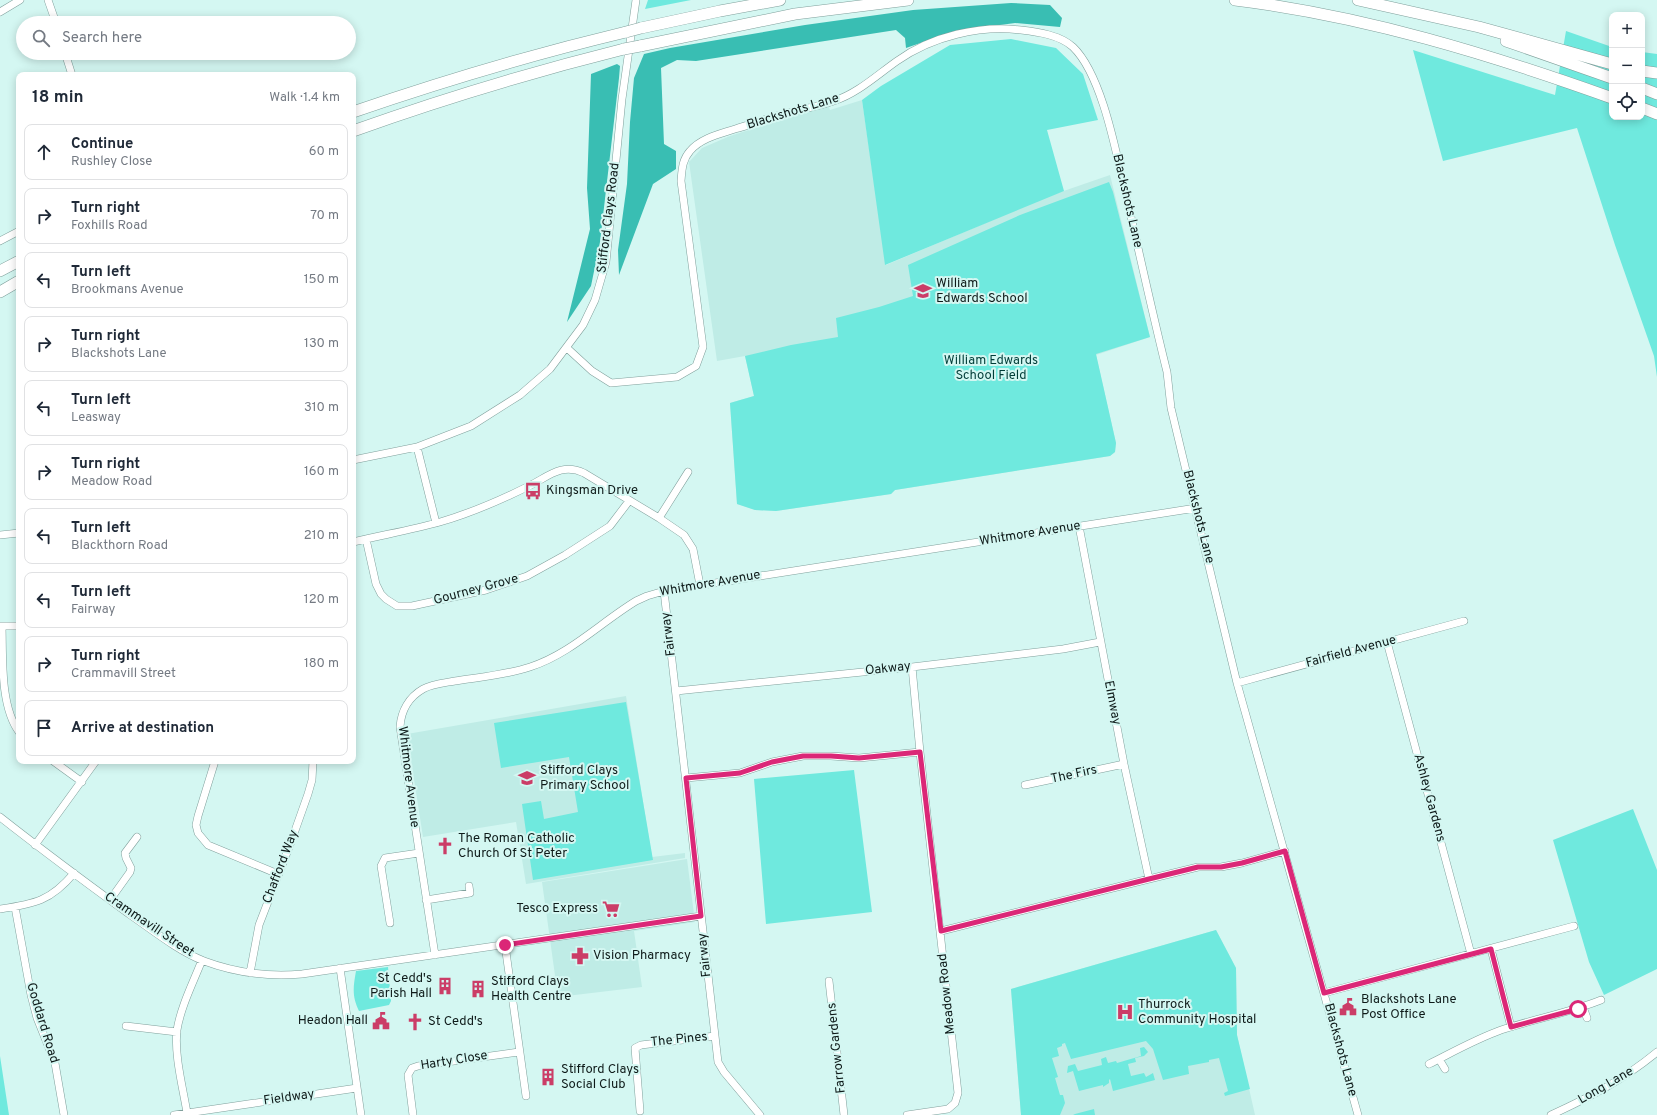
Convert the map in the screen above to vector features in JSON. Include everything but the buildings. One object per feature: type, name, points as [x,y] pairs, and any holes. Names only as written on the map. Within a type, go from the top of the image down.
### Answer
[{"type":"highway","points":[[356,111],[403,94],[495,66],[572,45],[641,28],[780,0]]},
{"type":"highway","points":[[356,130],[405,112],[499,83],[624,49],[795,14],[908,0]]},
{"type":"highway","points":[[1235,0],[1334,16],[1433,40],[1513,64],[1609,97]]},
{"type":"highway","points":[[1358,0],[1486,29],[1609,63]]},
{"type":"highway","points":[[1392,8],[1502,40],[1609,77]]},
{"type":"highway","points":[[1645,71],[1657,73]]},
{"type":"highway","points":[[1645,89],[1657,94]]},
{"type":"highway","points":[[1645,109],[1657,114]]},
{"type":"highway","points":[[0,271],[16,262]]},
{"type":"highway","points":[[0,292],[16,283]]},
{"type":"street","points":[[0,12],[20,0]]},
{"type":"street","points":[[48,0],[54,16]]},
{"type":"street","name":"Stifford Clays Road","points":[[356,459],[417,447],[471,426],[520,396],[550,369],[583,325],[595,300],[606,262],[622,99],[636,0]]},
{"type":"street","name":"Blackshots Lane","points":[[567,348],[592,371],[611,383],[677,377],[696,366],[703,347],[681,181],[683,162],[689,152],[698,144],[715,135],[835,101],[861,88],[900,59],[928,44],[959,34],[1003,28],[1035,32],[1052,36],[1073,47],[1092,73],[1099,91],[1113,142],[1167,372],[1171,408],[1237,683],[1358,1115]]},
{"type":"street","points":[[67,60],[71,72]]},
{"type":"street","points":[[0,241],[16,233]]},
{"type":"street","points":[[417,447],[436,523]]},
{"type":"street","points":[[356,541],[436,523],[471,512],[497,501],[557,471],[572,469],[584,473],[659,518],[684,535],[689,542],[695,557],[700,585]]},
{"type":"street","points":[[659,518],[688,472]]},
{"type":"street","name":"Gourney Grove","points":[[366,539],[376,584],[381,594],[397,606],[412,606],[486,590],[528,576],[565,555],[610,526],[629,501]]},
{"type":"street","name":"Whitmore Avenue","points":[[435,955],[401,731],[402,714],[416,693],[431,686],[515,671],[542,663],[573,645],[636,601],[664,591],[1196,508]]},
{"type":"street","name":"Elmway","points":[[1079,526],[1124,764],[1149,879]]},
{"type":"street","points":[[0,535],[16,533]]},
{"type":"street","name":"Fairway","points":[[664,591],[718,1062],[724,1072],[760,1115]]},
{"type":"street","name":"Fairfield Avenue","points":[[1237,683],[1464,621]]},
{"type":"street","points":[[16,626],[1,626],[4,693],[10,719],[16,728]]},
{"type":"street","name":"Oakway","points":[[676,691],[912,667],[1063,649],[1100,642]]},
{"type":"street","name":"Ashley Gardens","points":[[1387,642],[1471,954]]},
{"type":"street","name":"Meadow Road","points":[[907,1115],[948,1109],[955,1103],[958,1093],[912,667]]},
{"type":"street","points":[[686,778],[740,773],[772,762],[803,756],[859,758],[920,752]]},
{"type":"street","points":[[56,764],[82,782]]},
{"type":"street","points":[[35,844],[94,764]]},
{"type":"street","points":[[214,764],[198,816],[196,825],[198,833],[208,845],[278,874]]},
{"type":"street","name":"Chafford Way","points":[[250,973],[259,925],[308,794],[312,780],[314,764]]},
{"type":"street","name":"The Firs","points":[[1025,785],[1124,764]]},
{"type":"street","name":"Crammavill Street","points":[[0,817],[110,900],[166,940],[202,960],[250,973],[287,975],[701,916]]},
{"type":"street","points":[[110,900],[130,872],[131,868],[126,858],[126,853],[137,837]]},
{"type":"street","points":[[941,931],[1198,867],[1221,867],[1242,863],[1285,851]]},
{"type":"street","points":[[390,923],[381,866],[385,858],[419,853]]},
{"type":"street","points":[[0,910],[46,899],[58,890],[74,873]]},
{"type":"street","points":[[426,900],[470,893],[469,886]]},
{"type":"street","name":"Goddard Road","points":[[15,907],[31,995],[37,1018],[55,1064],[64,1115]]},
{"type":"street","points":[[1324,993],[1574,926]]},
{"type":"street","points":[[505,945],[526,1096]]},
{"type":"street","points":[[1491,949],[1511,1027]]},
{"type":"street","points":[[187,1113],[177,1051],[177,1032],[182,1009],[202,960]]},
{"type":"street","points":[[340,968],[361,1115]]},
{"type":"street","name":"Farrow Gardens","points":[[829,981],[844,1115]]},
{"type":"street","points":[[1430,1064],[1468,1044],[1511,1027],[1582,1007],[1601,1000]]},
{"type":"street","points":[[1582,1007],[1587,1018]]},
{"type":"street","points":[[126,1026],[177,1032]]},
{"type":"street","name":"The Pines","points":[[640,1111],[635,1048],[641,1045],[715,1036]]},
{"type":"street","name":"Harty Close","points":[[413,1115],[408,1075],[412,1068],[519,1052]]},
{"type":"street","name":"Long Lane","points":[[1551,1115],[1604,1090],[1638,1068],[1657,1052]]},
{"type":"street","points":[[1439,1059],[1444,1069]]},
{"type":"street","name":"Fieldway","points":[[174,1115],[357,1088]]},
{"type":"shaded area","points":[[1011,3],[1050,5],[1062,18],[1060,27],[1015,23],[955,31],[906,48],[905,38],[896,30],[696,61],[677,60],[661,68],[664,144],[676,151],[676,169],[653,184],[619,275],[618,250],[627,184],[634,78],[644,54],[670,48],[805,25],[913,10]]},
{"type":"shaded area","points":[[617,64],[620,66],[619,78],[600,242],[591,286],[567,322],[590,229],[587,188],[591,74]]},
{"type":"shaded area","name":"William Edwards School Field","points":[[862,100],[886,265],[1052,195],[1110,175],[1150,337],[1096,355],[1116,443],[1115,452],[1110,456],[895,490],[891,494],[776,511],[755,510],[737,504],[730,403],[754,396],[745,356],[717,361],[689,162],[702,148],[730,136],[828,105],[830,110]]},
{"type":"shaded area","name":"Stifford Clays Primary School","points":[[626,696],[652,857],[685,853],[685,858],[526,884],[516,822],[423,837],[407,734]]},
{"type":"shaded area","points":[[687,859],[695,922],[634,931],[642,987],[558,997],[542,882]]},
{"type":"shaded area","name":"Thurrock Community Hospital","points":[[1216,930],[1236,968],[1237,1035],[1255,1115],[1021,1115],[1011,989]]},
{"type":"green space","points":[[648,0],[691,0],[645,9]]},
{"type":"green space","points":[[1566,31],[1609,46],[1609,120],[1645,120],[1645,52],[1657,54],[1657,377],[1654,356],[1615,245],[1577,128],[1443,161],[1413,50],[1555,95]]},
{"type":"green space","points":[[1011,39],[1056,48],[1083,74],[1098,120],[1047,130],[1064,191],[885,265],[862,100],[881,86],[950,45]]},
{"type":"green space","name":"William Edwards School Field","points":[[1109,182],[1113,192],[1150,337],[1096,354],[1116,443],[1115,452],[1110,456],[895,490],[891,494],[776,511],[755,510],[737,504],[730,403],[754,396],[745,356],[791,345],[838,337],[836,318],[879,307],[913,296],[908,265],[1020,215]]},
{"type":"green space","points":[[626,702],[653,860],[533,880],[522,804],[541,801],[544,819],[578,812],[569,757],[501,768],[494,723]]},
{"type":"green space","points":[[854,770],[872,912],[766,924],[754,779]]},
{"type":"green space","points":[[1633,809],[1657,870],[1657,969],[1604,995],[1589,962],[1553,840]]},
{"type":"green space","name":"Thurrock Community Hospital","points":[[1216,930],[1236,968],[1237,1035],[1250,1089],[1225,1096],[1224,1093],[1228,1091],[1219,1058],[1209,1060],[1209,1062],[1188,1066],[1189,1074],[1163,1080],[1153,1049],[1146,1041],[1071,1059],[1065,1043],[1057,1048],[1059,1056],[1052,1058],[1058,1077],[1055,1078],[1060,1095],[1063,1095],[1065,1103],[1060,1115],[1021,1115],[1011,989]]},
{"type":"green space","points":[[388,967],[391,1001],[389,1005],[359,1011],[355,1001],[354,992],[356,971]]},
{"type":"green space","points":[[1144,1047],[1148,1052],[1144,1056],[1135,1058],[1136,1062],[1128,1064],[1131,1076],[1144,1073],[1146,1077],[1153,1073],[1155,1080],[1113,1091],[1110,1079],[1109,1083],[1103,1087],[1103,1085],[1079,1091],[1073,1071],[1067,1073],[1068,1066],[1075,1064],[1078,1071],[1102,1065],[1101,1059],[1106,1057],[1108,1063],[1116,1061],[1117,1063],[1141,1056],[1140,1048]]},
{"type":"green space","points":[[0,1056],[9,1115],[0,1115]]},
{"type":"green space","points":[[1094,1109],[1095,1115],[1073,1115],[1075,1114]]},
{"type":"place","name":"William Edwards School","points":[[923,291]]},
{"type":"place","name":"Kingsman Drive","points":[[533,491]]},
{"type":"place","name":"Stifford Clays Primary School","points":[[527,778]]},
{"type":"place","name":"The Roman Catholic Church Of St Peter","points":[[445,846]]},
{"type":"place","name":"Tesco Express","points":[[611,909]]},
{"type":"place","name":"Vision Pharmacy","points":[[580,956]]},
{"type":"place","name":"St Cedd's Parish Hall","points":[[445,986]]},
{"type":"place","name":"Stifford Clays Health Centre","points":[[478,989]]},
{"type":"place","name":"Blackshots Lane Post Office","points":[[1348,1007]]},
{"type":"place","name":"Thurrock Community Hospital","points":[[1125,1012]]},
{"type":"place","name":"Headon Hall","points":[[381,1021]]},
{"type":"place","name":"St Cedd's","points":[[415,1022]]},
{"type":"place","name":"Stifford Clays Social Club","points":[[548,1077]]},
{"type":"route","points":[[505,945],[701,916],[686,778],[740,773],[772,762],[803,756],[859,758],[920,752],[941,931],[1198,867],[1221,867],[1242,863],[1285,851],[1324,993],[1491,949],[1511,1027],[1578,1009]]}]
